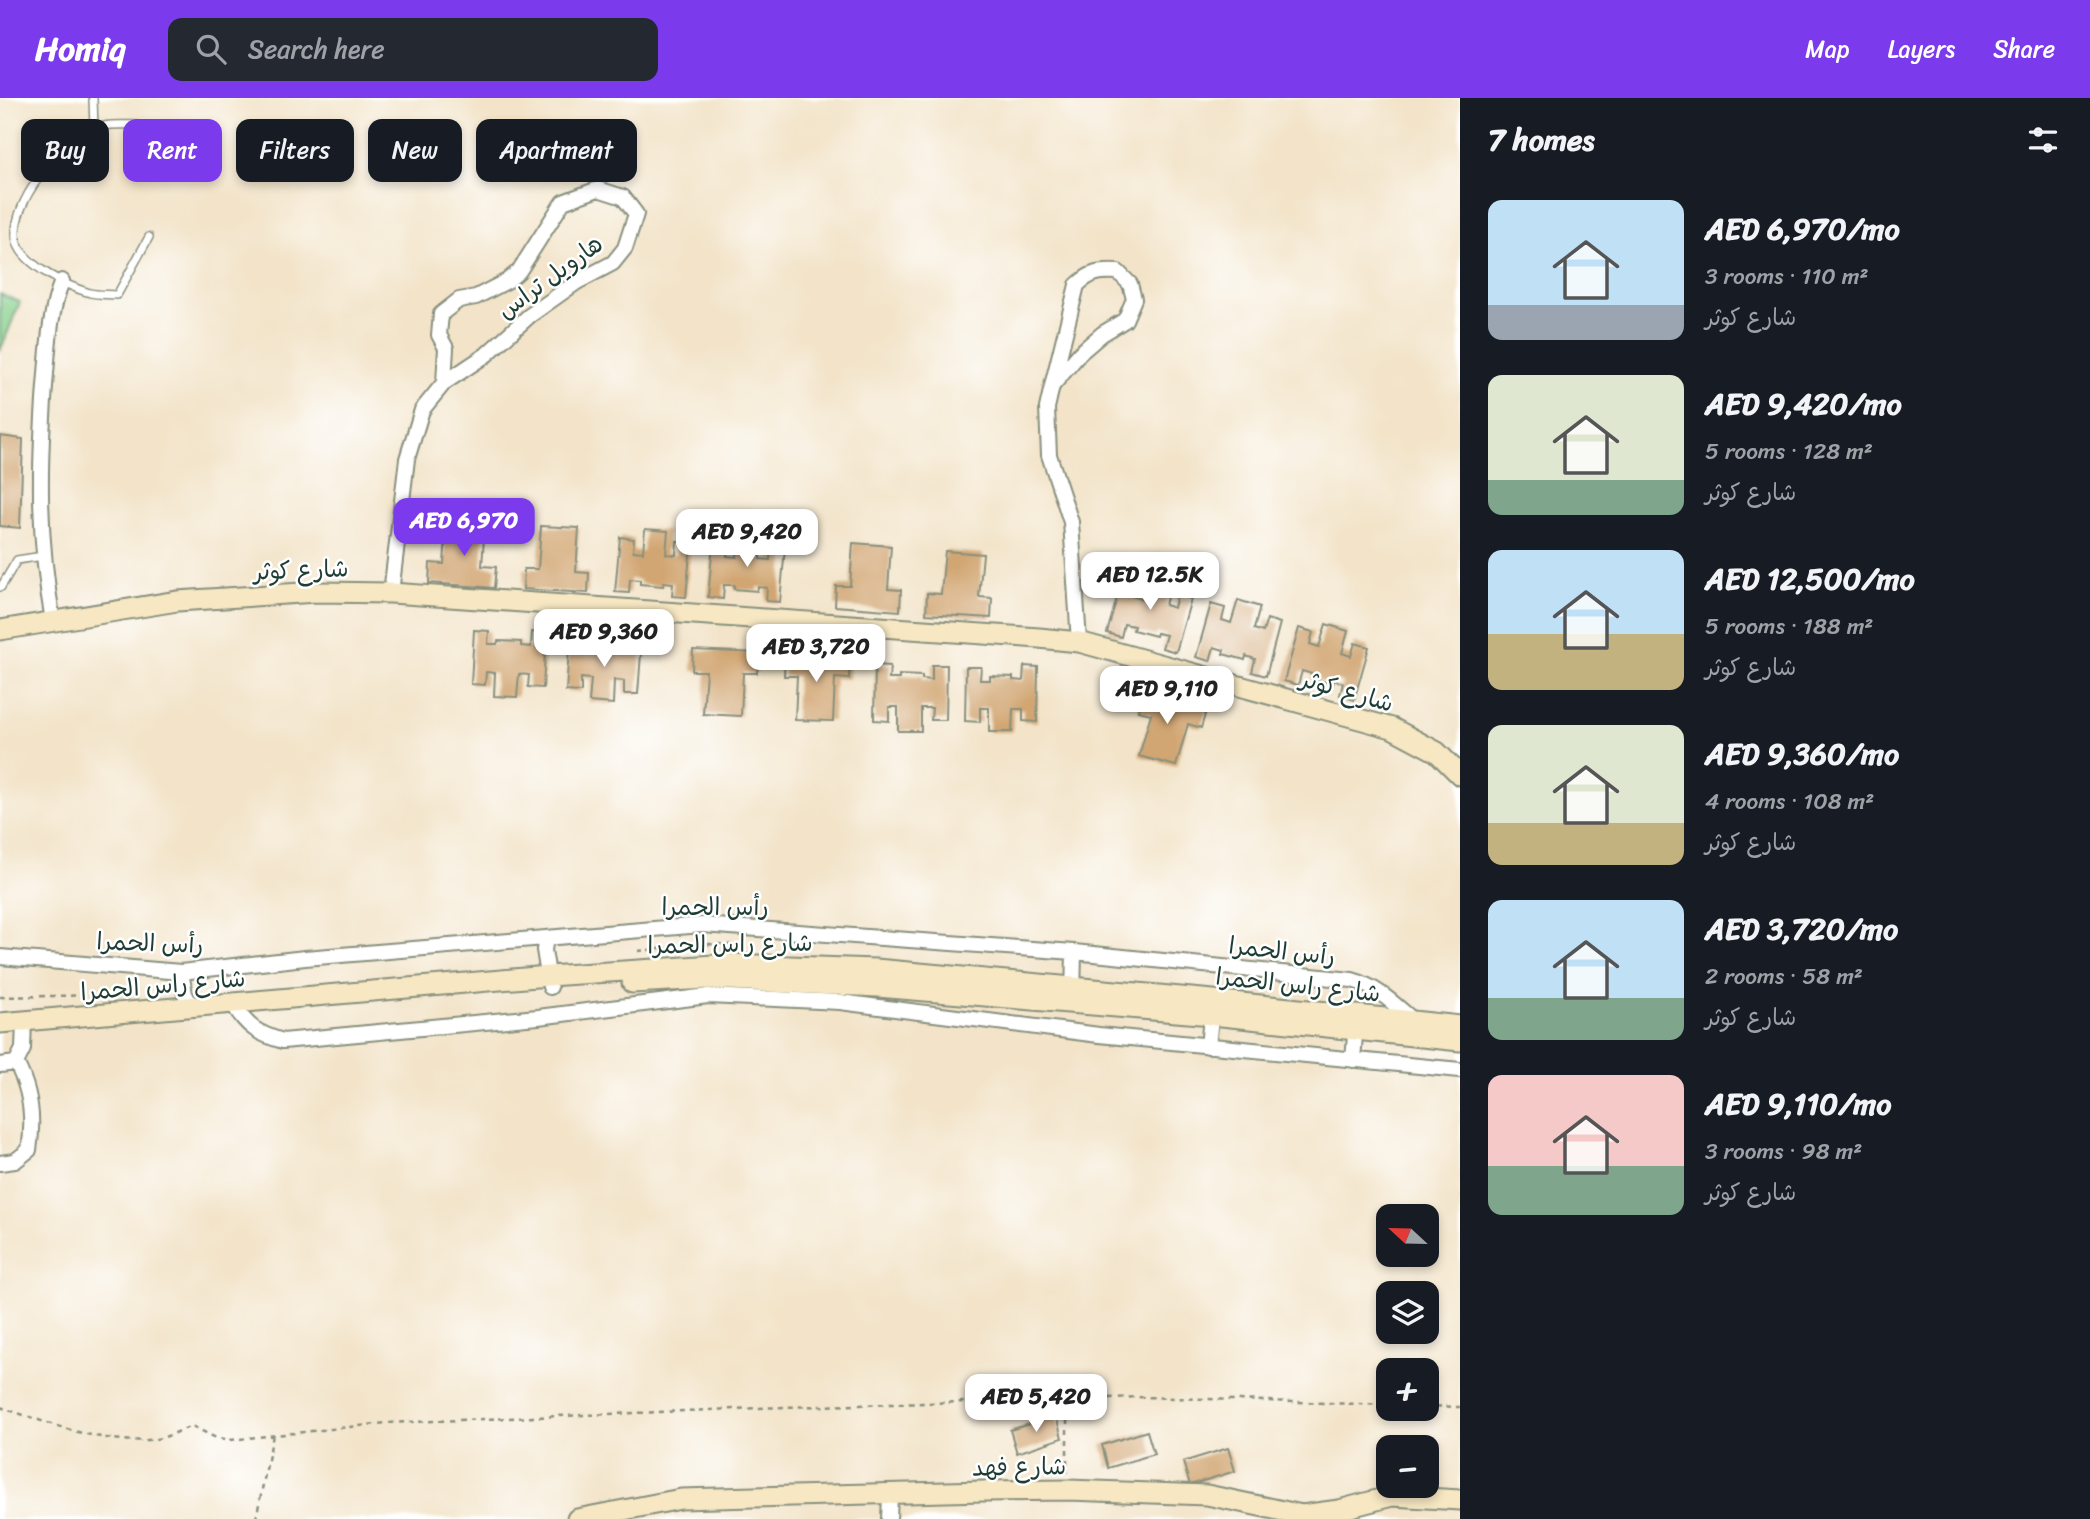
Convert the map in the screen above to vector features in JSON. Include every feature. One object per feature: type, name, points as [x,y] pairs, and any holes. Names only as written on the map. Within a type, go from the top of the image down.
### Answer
[{"type":"street","name":"هارويل تراس","points":[[391,593],[407,459],[422,410],[444,383],[486,355],[529,316],[577,282],[613,263],[625,248],[636,214],[623,197],[598,190],[563,202],[519,271],[507,281],[476,297],[459,300],[441,314],[439,335],[446,348],[444,383]]},
{"type":"street","points":[[1052,386],[1080,353],[1102,334],[1125,320],[1134,299],[1130,284],[1118,272],[1097,271],[1087,275],[1077,285],[1052,386],[1047,408],[1049,455],[1071,522],[1079,642]]},
{"type":"street","points":[[53,621],[43,556],[40,499],[48,354],[57,294],[62,281]]},
{"type":"street","name":"شارع كوثر","points":[[0,630],[177,601],[317,592],[391,593],[1079,642],[1392,728],[1437,752],[1460,775]]},
{"type":"street","name":"رأس الحمرا","points":[[0,957],[181,972],[305,958],[702,925],[1074,953],[1352,980],[1380,992],[1415,1022]]},
{"type":"street","points":[[546,938],[544,950],[549,982]]},
{"type":"street","points":[[1072,996],[1074,953]]},
{"type":"street","name":"شارع راس الحمرا","points":[[0,1023],[23,1027],[549,982],[708,980],[876,969],[1072,996],[1356,1023],[1460,1041]]},
{"type":"street","points":[[181,972],[185,994],[195,1013]]},
{"type":"street","points":[[236,1010],[261,1034],[283,1041],[538,1017],[708,980],[840,1002],[1085,1033],[1460,1070]]},
{"type":"street","points":[[1208,1046],[1212,1008]]},
{"type":"street","name":"شارع راس الحمرا","points":[[1356,1023],[1415,1022],[1460,1026]]},
{"type":"street","points":[[1353,1060],[1356,1023]]},
{"type":"street","points":[[16,1063],[23,1049],[23,1027]]},
{"type":"street","name":"شارع راس الحمرا","points":[[0,1035],[23,1027]]},
{"type":"street","points":[[0,1065],[16,1063]]},
{"type":"street","points":[[0,1163],[15,1161],[29,1150],[32,1130],[27,1087],[16,1063]]},
{"type":"street","name":"شارع فهد","points":[[577,1519],[681,1499],[1068,1490],[1207,1495],[1302,1515],[1339,1510],[1392,1496],[1460,1500]]},
{"type":"street","points":[[889,1519],[890,1495]]},
{"type":"lane","points":[[93,98],[94,119]]},
{"type":"lane","points":[[38,182],[25,199],[17,221],[17,242],[25,258],[62,281],[91,293],[117,295],[149,237]]},
{"type":"lane","points":[[1,587],[17,560],[43,556]]},
{"type":"path","points":[[0,1407],[85,1434],[136,1440],[157,1438],[192,1426],[214,1437],[230,1440],[386,1423],[784,1407],[1144,1397],[1376,1405]]},
{"type":"path","points":[[1067,1399],[1068,1490]]},
{"type":"path","points":[[1439,1406],[1460,1407]]},
{"type":"path","points":[[256,1519],[273,1435]]},
{"type":"green space","points":[[0,294],[20,302],[0,351]]},
{"type":"building","points":[[0,436],[23,439],[20,528],[0,526]]},
{"type":"building","points":[[447,520],[485,523],[482,566],[496,567],[494,588],[429,583],[430,563],[444,564]]},
{"type":"building","points":[[541,526],[579,528],[576,572],[589,573],[588,593],[523,589],[524,569],[538,569]]},
{"type":"building","points":[[645,529],[668,531],[666,554],[676,555],[677,541],[691,543],[686,597],[672,596],[673,583],[664,582],[663,586],[640,584],[640,580],[630,579],[629,593],[615,592],[620,537],[634,539],[633,551],[643,552]]},
{"type":"building","points":[[739,534],[762,536],[760,559],[770,560],[771,547],[785,548],[780,602],[766,601],[767,588],[758,587],[757,591],[734,589],[734,585],[724,585],[723,599],[708,597],[713,543],[728,544],[727,556],[737,557]]},
{"type":"building","points":[[853,543],[891,546],[888,589],[901,590],[900,611],[835,606],[836,586],[850,586]]},
{"type":"building","points":[[945,551],[983,554],[979,597],[992,598],[991,618],[926,614],[927,593],[941,594]]},
{"type":"building","points":[[1148,577],[1171,583],[1165,605],[1174,608],[1177,595],[1191,599],[1176,652],[1162,648],[1166,635],[1157,633],[1156,636],[1133,630],[1134,626],[1124,624],[1121,637],[1107,633],[1122,580],[1136,584],[1132,596],[1142,599]]},
{"type":"building","points":[[1238,600],[1260,607],[1254,629],[1263,632],[1267,619],[1280,623],[1266,676],[1252,672],[1255,659],[1246,656],[1245,660],[1223,654],[1224,650],[1214,647],[1210,661],[1196,657],[1211,604],[1225,608],[1222,620],[1231,623]]},
{"type":"building","points":[[1326,624],[1348,631],[1342,653],[1351,656],[1355,643],[1369,647],[1354,700],[1340,695],[1343,683],[1334,680],[1333,684],[1311,678],[1312,674],[1302,671],[1298,685],[1284,681],[1299,628],[1313,632],[1310,644],[1319,647]]},
{"type":"building","points":[[474,630],[489,631],[488,644],[497,644],[498,641],[521,642],[521,646],[531,647],[532,632],[546,633],[543,688],[528,687],[529,675],[519,674],[517,697],[494,696],[495,673],[486,672],[485,685],[471,684]]},
{"type":"building","points":[[570,636],[584,637],[583,650],[593,651],[593,647],[616,649],[616,652],[626,653],[627,639],[642,640],[638,694],[624,694],[624,681],[614,680],[613,704],[589,702],[591,679],[581,678],[581,692],[566,691]]},
{"type":"building","points":[[693,650],[758,653],[757,673],[743,673],[741,716],[703,714],[706,671],[692,671]]},
{"type":"building","points":[[785,655],[850,658],[849,679],[835,678],[833,721],[795,720],[797,676],[784,676]]},
{"type":"building","points":[[875,665],[890,666],[889,679],[899,679],[899,675],[922,676],[922,679],[932,680],[932,665],[947,665],[946,720],[931,720],[932,708],[921,708],[921,731],[898,731],[898,707],[889,707],[889,721],[874,720]]},
{"type":"building","points":[[1024,666],[1038,667],[1037,722],[1023,721],[1023,709],[1013,709],[1012,732],[989,732],[989,708],[980,708],[980,722],[965,721],[966,667],[981,667],[980,680],[990,680],[990,676],[1013,677],[1013,680],[1023,681]]},
{"type":"building","points":[[1143,691],[1207,708],[1201,728],[1188,724],[1176,766],[1139,756],[1151,714],[1138,711]]},
{"type":"building","points":[[1056,1416],[1062,1438],[1017,1453],[1010,1430]]},
{"type":"building","points":[[1147,1431],[1154,1454],[1108,1468],[1102,1445]]},
{"type":"building","points":[[1228,1448],[1235,1471],[1190,1485],[1183,1462]]}]
